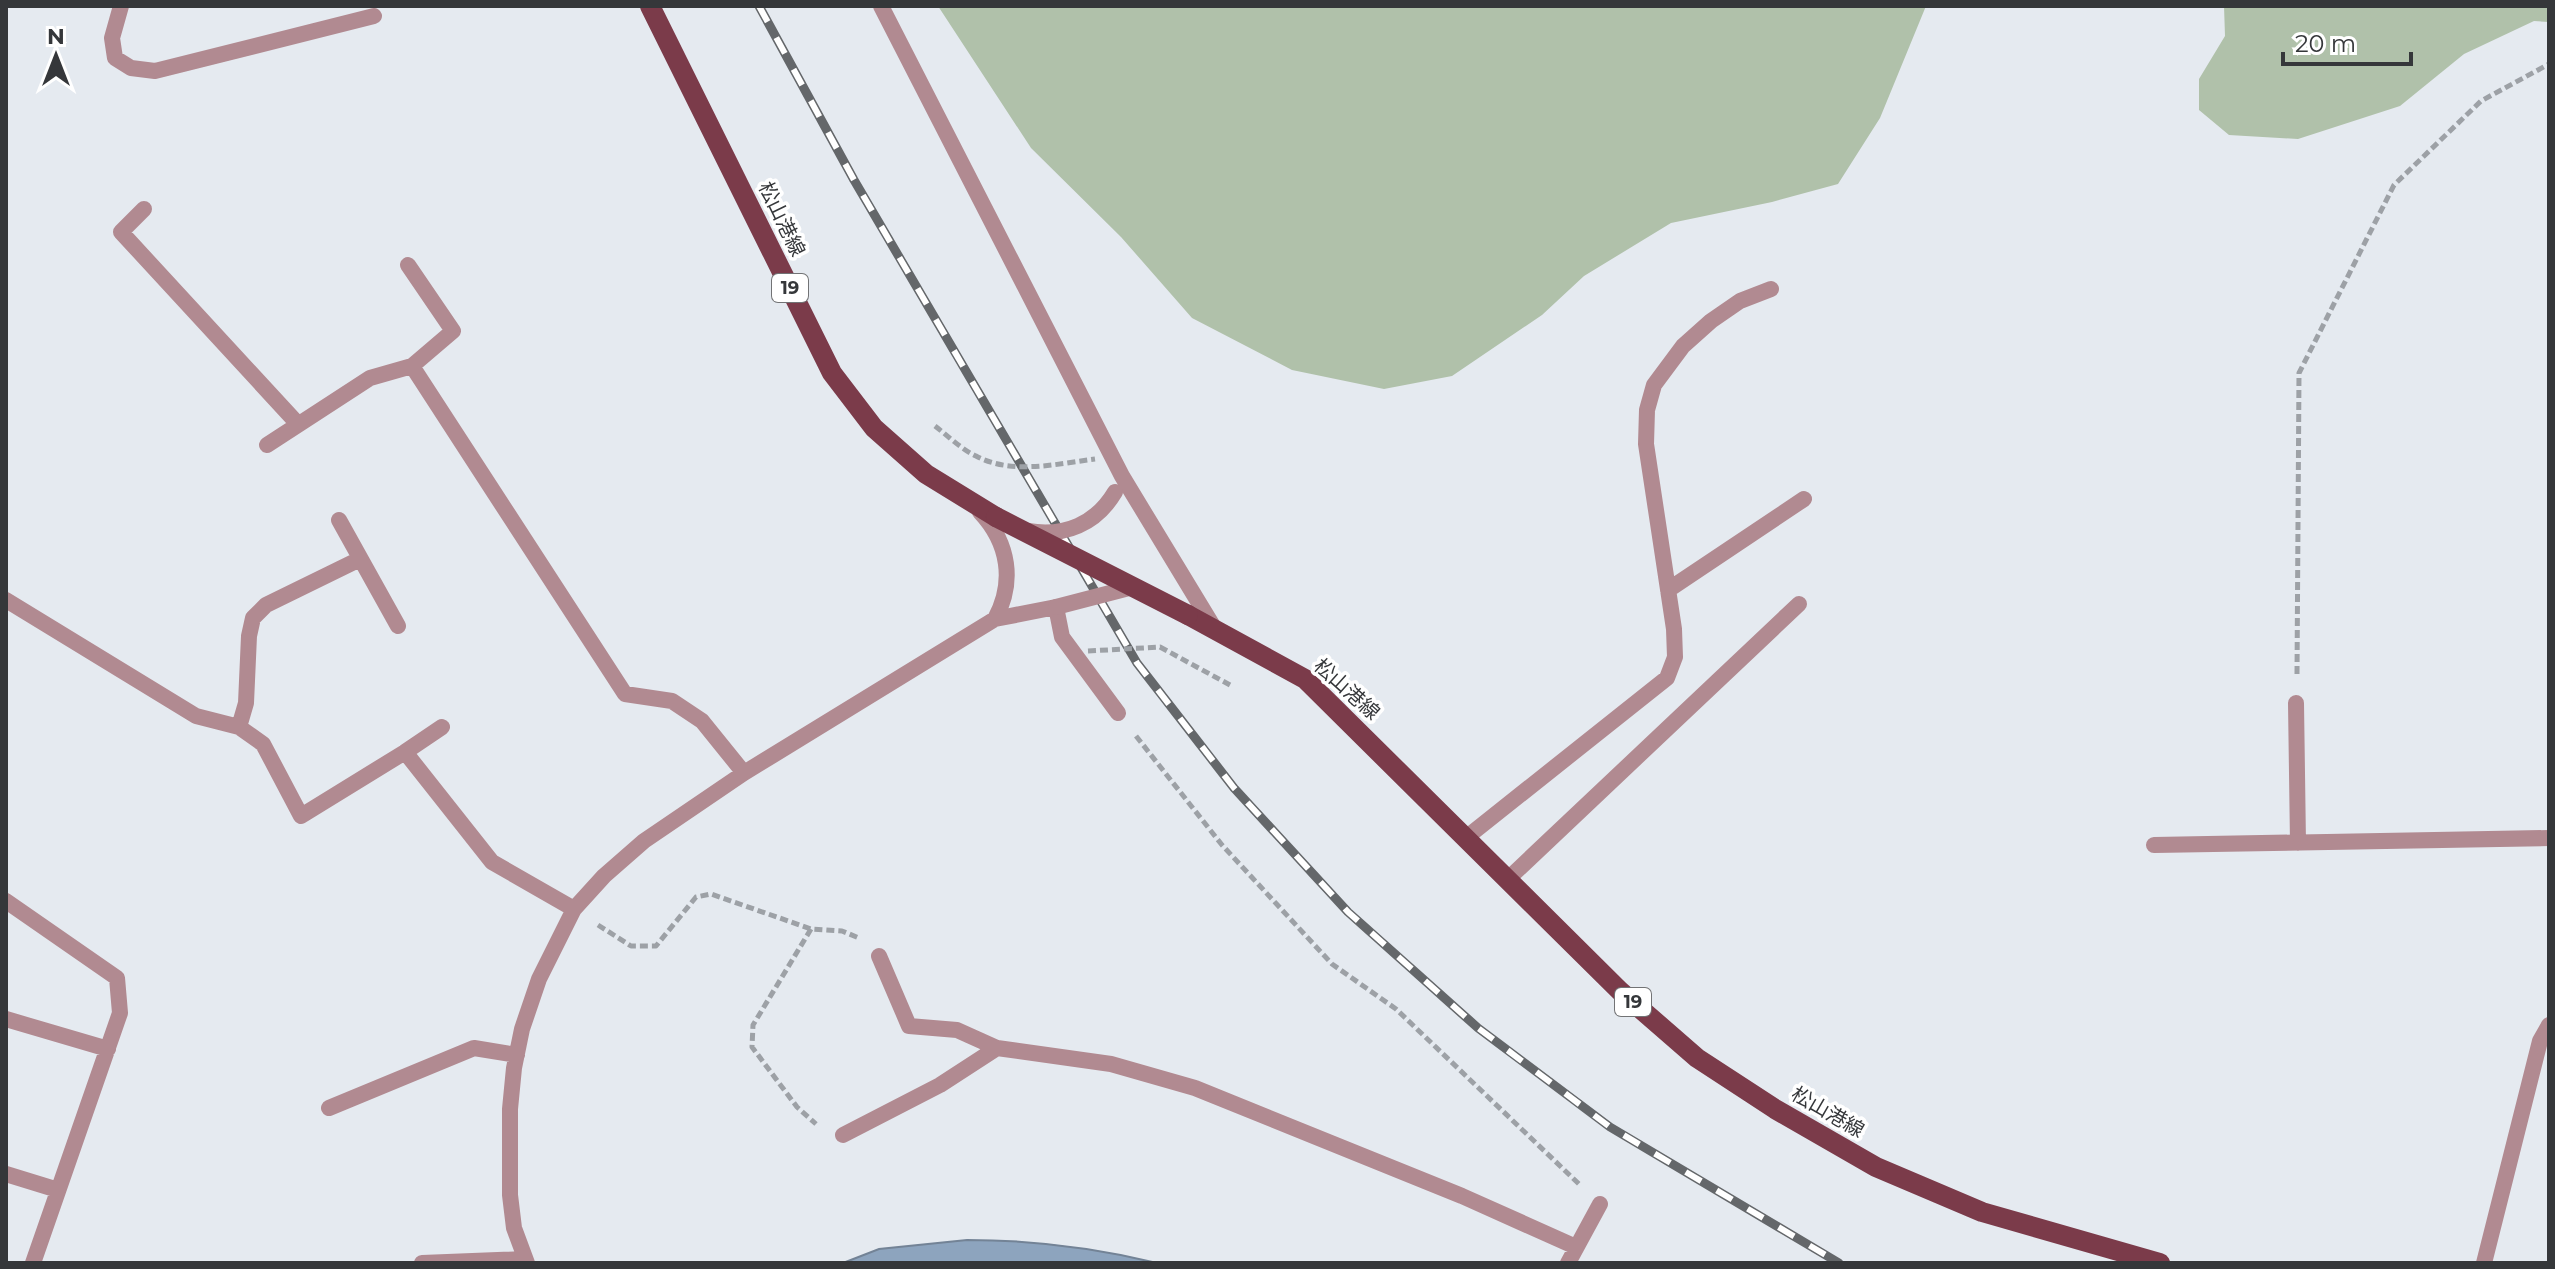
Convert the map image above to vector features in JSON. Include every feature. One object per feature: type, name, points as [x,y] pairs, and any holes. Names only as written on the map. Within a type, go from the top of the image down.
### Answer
[{"type":"main road","name":"松山港線","points":[[650,6],[832,373],[874,428],[926,474],[1000,519],[1305,679],[1620,991],[1697,1058],[1775,1109],[1876,1167],[1982,1212],[2160,1263]]},
{"type":"street","points":[[121,6],[112,38],[115,58],[131,68],[155,71],[374,16]]},
{"type":"street","points":[[881,6],[1118,484],[1216,631]]},
{"type":"street","points":[[144,209],[121,232],[297,423]]},
{"type":"street","points":[[267,445],[370,378],[412,366],[453,331],[408,265]]},
{"type":"street","points":[[1467,837],[1667,678],[1675,657],[1646,444],[1647,410],[1654,385],[1683,346],[1740,301],[1771,289]]},
{"type":"street","points":[[412,366],[625,694],[672,701],[702,721],[744,773]]},
{"type":"street","points":[[1000,519],[1041,533],[1068,530],[1092,519],[1102,510],[1118,484]]},
{"type":"street","points":[[1668,590],[1804,499]]},
{"type":"street","points":[[967,501],[991,524],[1004,550],[1006,593],[995,619]]},
{"type":"street","points":[[339,520],[398,626]]},
{"type":"street","points":[[239,727],[246,703],[249,636],[253,618],[266,605],[360,559]]},
{"type":"street","points":[[422,1263],[526,1261],[514,1228],[510,1195],[510,1109],[522,1029],[539,979],[574,909],[604,876],[644,841],[744,773],[995,619],[1133,587]]},
{"type":"street","points":[[6,600],[196,716],[239,727],[263,744],[301,816],[442,727]]},
{"type":"street","points":[[1508,879],[1799,604]]},
{"type":"street","points":[[1056,607],[1062,637],[1118,713]]},
{"type":"street","points":[[2296,703],[2298,843]]},
{"type":"street","points":[[405,752],[492,862],[574,909]]},
{"type":"street","points":[[2154,845],[2549,838]]},
{"type":"street","points":[[6,901],[117,978],[120,1013],[33,1263]]},
{"type":"street","points":[[879,956],[909,1026],[957,1030],[997,1048],[1111,1064],[1195,1088],[1462,1196],[1576,1247]]},
{"type":"street","points":[[6,1019],[108,1049]]},
{"type":"street","points":[[2484,1263],[2540,1041],[2549,1025]]},
{"type":"street","points":[[329,1108],[474,1048],[517,1055]]},
{"type":"street","points":[[843,1135],[940,1085],[997,1048]]},
{"type":"street","points":[[6,1174],[58,1190]]},
{"type":"street","points":[[1568,1263],[1600,1204]]},
{"type":"path","points":[[2296,703],[2299,373],[2394,185],[2481,101],[2549,64]]},
{"type":"path","points":[[935,426],[976,456],[1002,466],[1095,459]]},
{"type":"path","points":[[1088,651],[1160,647],[1230,685]]},
{"type":"path","points":[[1118,713],[1222,845],[1332,964],[1396,1009],[1600,1204]]},
{"type":"path","points":[[574,909],[631,946],[656,946],[696,897],[711,894],[811,929],[842,931],[865,940],[879,956]]},
{"type":"path","points":[[811,929],[753,1025],[752,1047],[797,1107],[827,1135],[843,1135]]},
{"type":"green space","points":[[938,6],[1926,6],[1880,118],[1838,184],[1772,202],[1671,223],[1584,276],[1542,315],[1452,376],[1384,389],[1292,370],[1192,318],[1121,237],[1031,148]]},
{"type":"green space","points":[[2224,6],[2549,6],[2549,22],[2534,21],[2464,54],[2400,106],[2298,139],[2229,135],[2199,110],[2199,79],[2225,36]]},
{"type":"water","points":[[967,1240],[1062,1246],[1157,1263],[843,1263],[879,1249]]},
{"type":"railway","points":[[759,6],[854,180],[1137,663],[1234,788],[1348,912],[1478,1028],[1610,1127],[1839,1263]]}]
